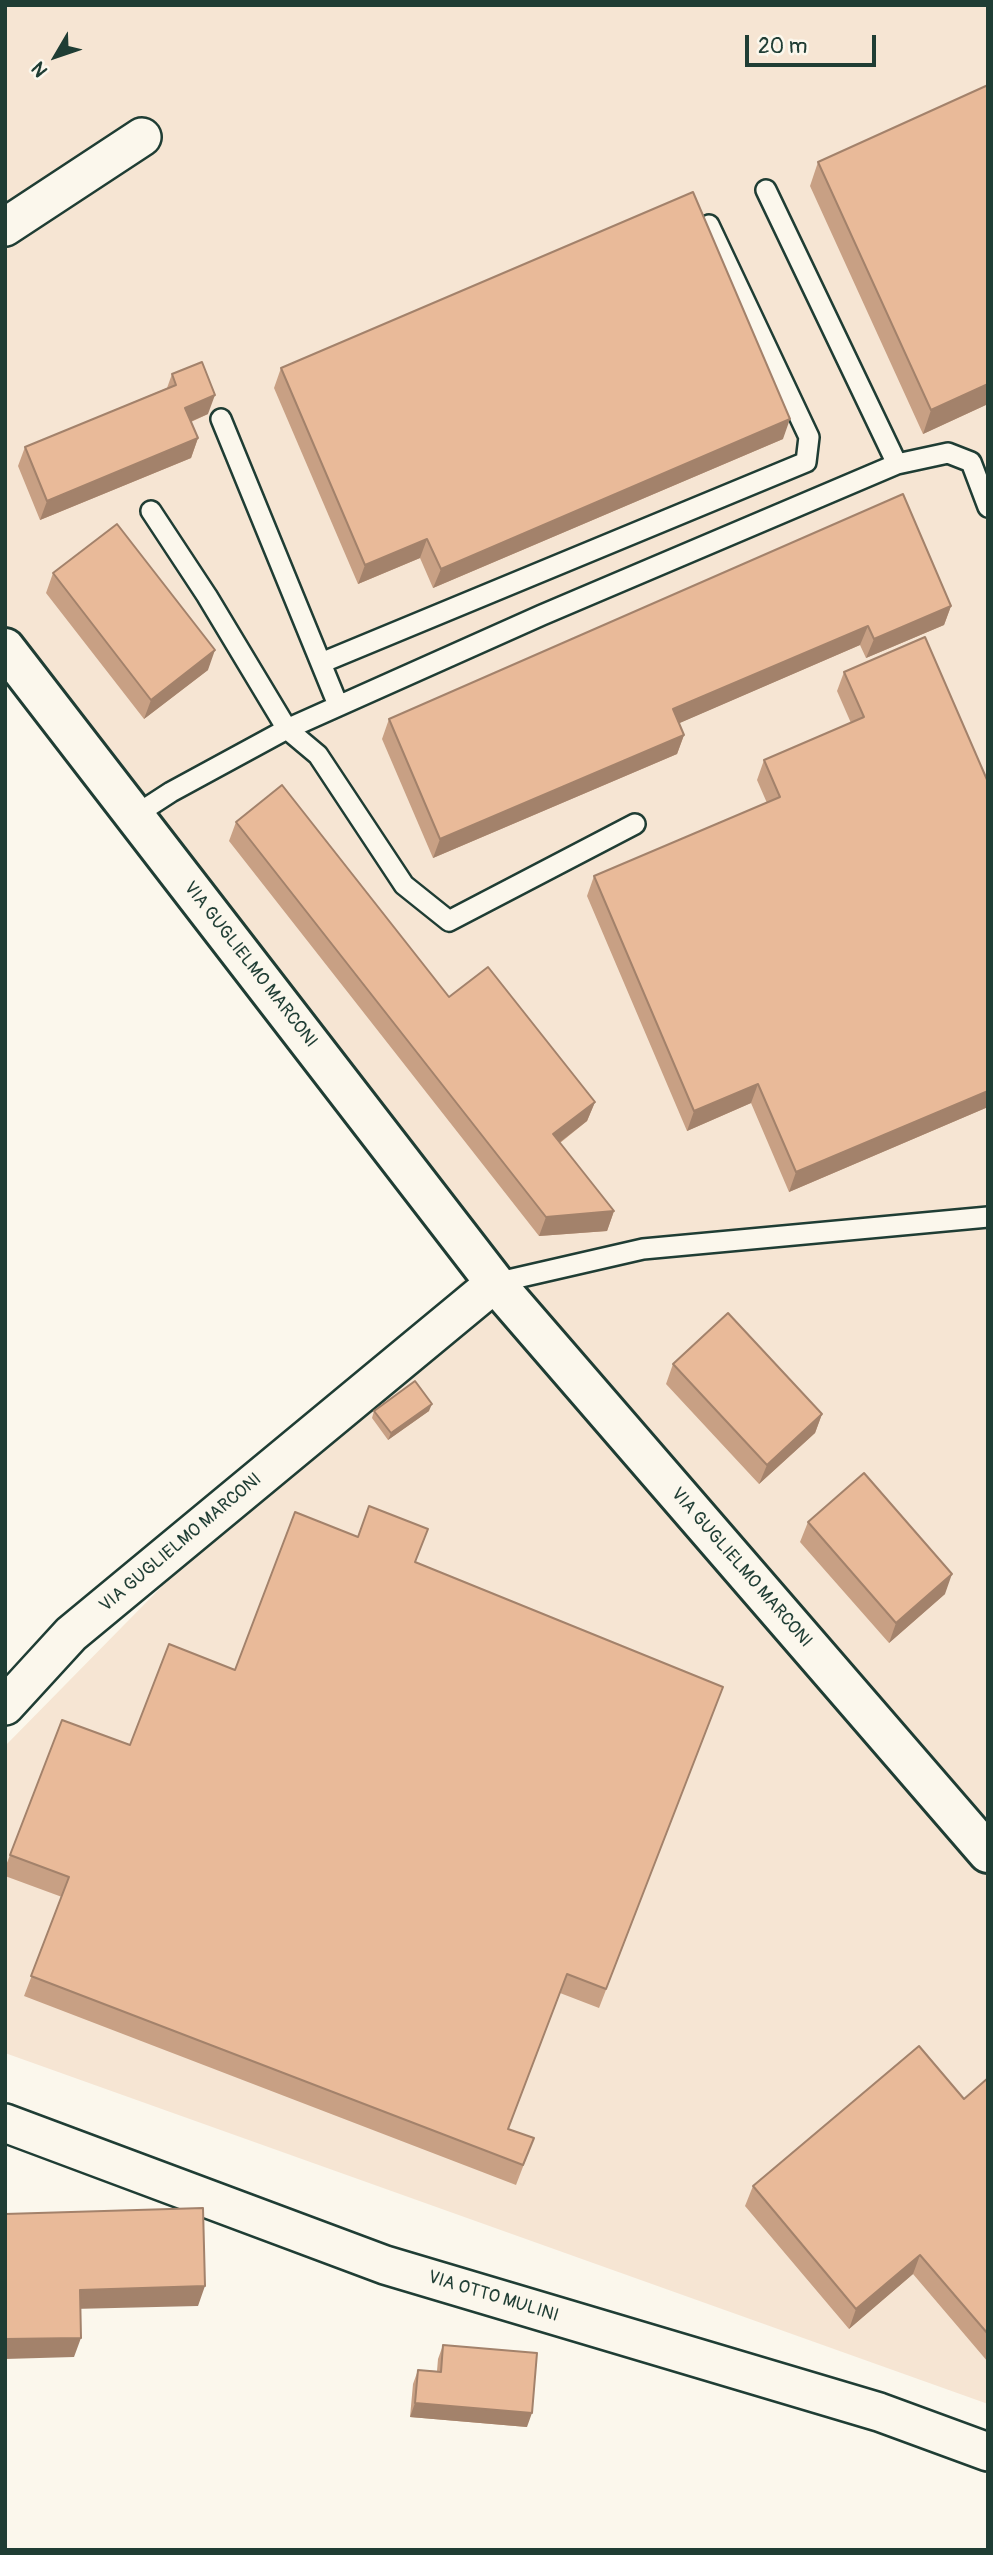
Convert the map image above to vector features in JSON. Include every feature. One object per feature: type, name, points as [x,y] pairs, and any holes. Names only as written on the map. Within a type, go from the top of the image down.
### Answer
[{"type":"street","points":[[5,227],[142,137]]},
{"type":"street","name":"VIA GUGLIELMO MARCONI","points":[[5,648],[495,1283],[988,1853]]},
{"type":"street","name":"VIA GUGLIELMO MARCONI","points":[[5,1706],[71,1633],[495,1283]]},
{"type":"street","name":"VIA OTTO MULINI","points":[[5,2123],[386,2265],[879,2412],[988,2452]]},
{"type":"lane","points":[[766,190],[897,464]]},
{"type":"lane","points":[[321,663],[806,462],[809,437],[709,225]]},
{"type":"lane","points":[[221,419],[338,705]]},
{"type":"lane","points":[[134,816],[171,792],[287,729],[338,705],[897,464],[948,453],[971,462],[988,507]]},
{"type":"lane","points":[[151,512],[287,729],[318,755],[404,885],[449,921],[635,824]]},
{"type":"lane","points":[[495,1283],[643,1249],[988,1217]]},
{"type":"shaded area","points":[[5,5],[988,5],[988,2404],[5,2053],[5,1746],[471,1272],[5,628]]},
{"type":"building","points":[[988,85],[988,384],[931,410],[818,162]]},
{"type":"building","points":[[693,192],[790,419],[441,569],[427,539],[365,565],[281,368]]},
{"type":"building","points":[[202,362],[215,395],[185,408],[198,438],[47,501],[25,447],[176,385],[172,374]]},
{"type":"building","points":[[903,494],[951,606],[874,639],[868,626],[673,709],[684,735],[440,839],[389,719]]},
{"type":"building","points":[[117,524],[215,650],[151,700],[53,573]]},
{"type":"building","points":[[925,637],[988,782],[988,1091],[796,1172],[758,1084],[694,1111],[594,876],[780,797],[764,760],[864,717],[844,672]]},
{"type":"building","points":[[282,785],[449,997],[488,967],[595,1102],[553,1134],[614,1211],[546,1217],[236,822]]},
{"type":"building","points":[[728,1313],[822,1414],[767,1465],[673,1364]]},
{"type":"building","points":[[415,1381],[432,1404],[391,1433],[374,1411]]},
{"type":"building","points":[[864,1473],[952,1574],[896,1623],[808,1522]]},
{"type":"building","points":[[369,1506],[428,1529],[415,1562],[723,1687],[606,1989],[567,1974],[508,2129],[534,2138],[523,2165],[31,1976],[69,1877],[10,1855],[62,1720],[130,1745],[169,1644],[235,1670],[295,1512],[358,1537]]},
{"type":"building","points":[[919,2046],[964,2099],[988,2078],[988,2334],[920,2255],[856,2309],[753,2186]]},
{"type":"building","points":[[203,2208],[205,2286],[80,2290],[81,2338],[5,2339],[5,2214]]},
{"type":"building","points":[[443,2345],[537,2353],[532,2413],[415,2403],[418,2370],[441,2372]]}]
